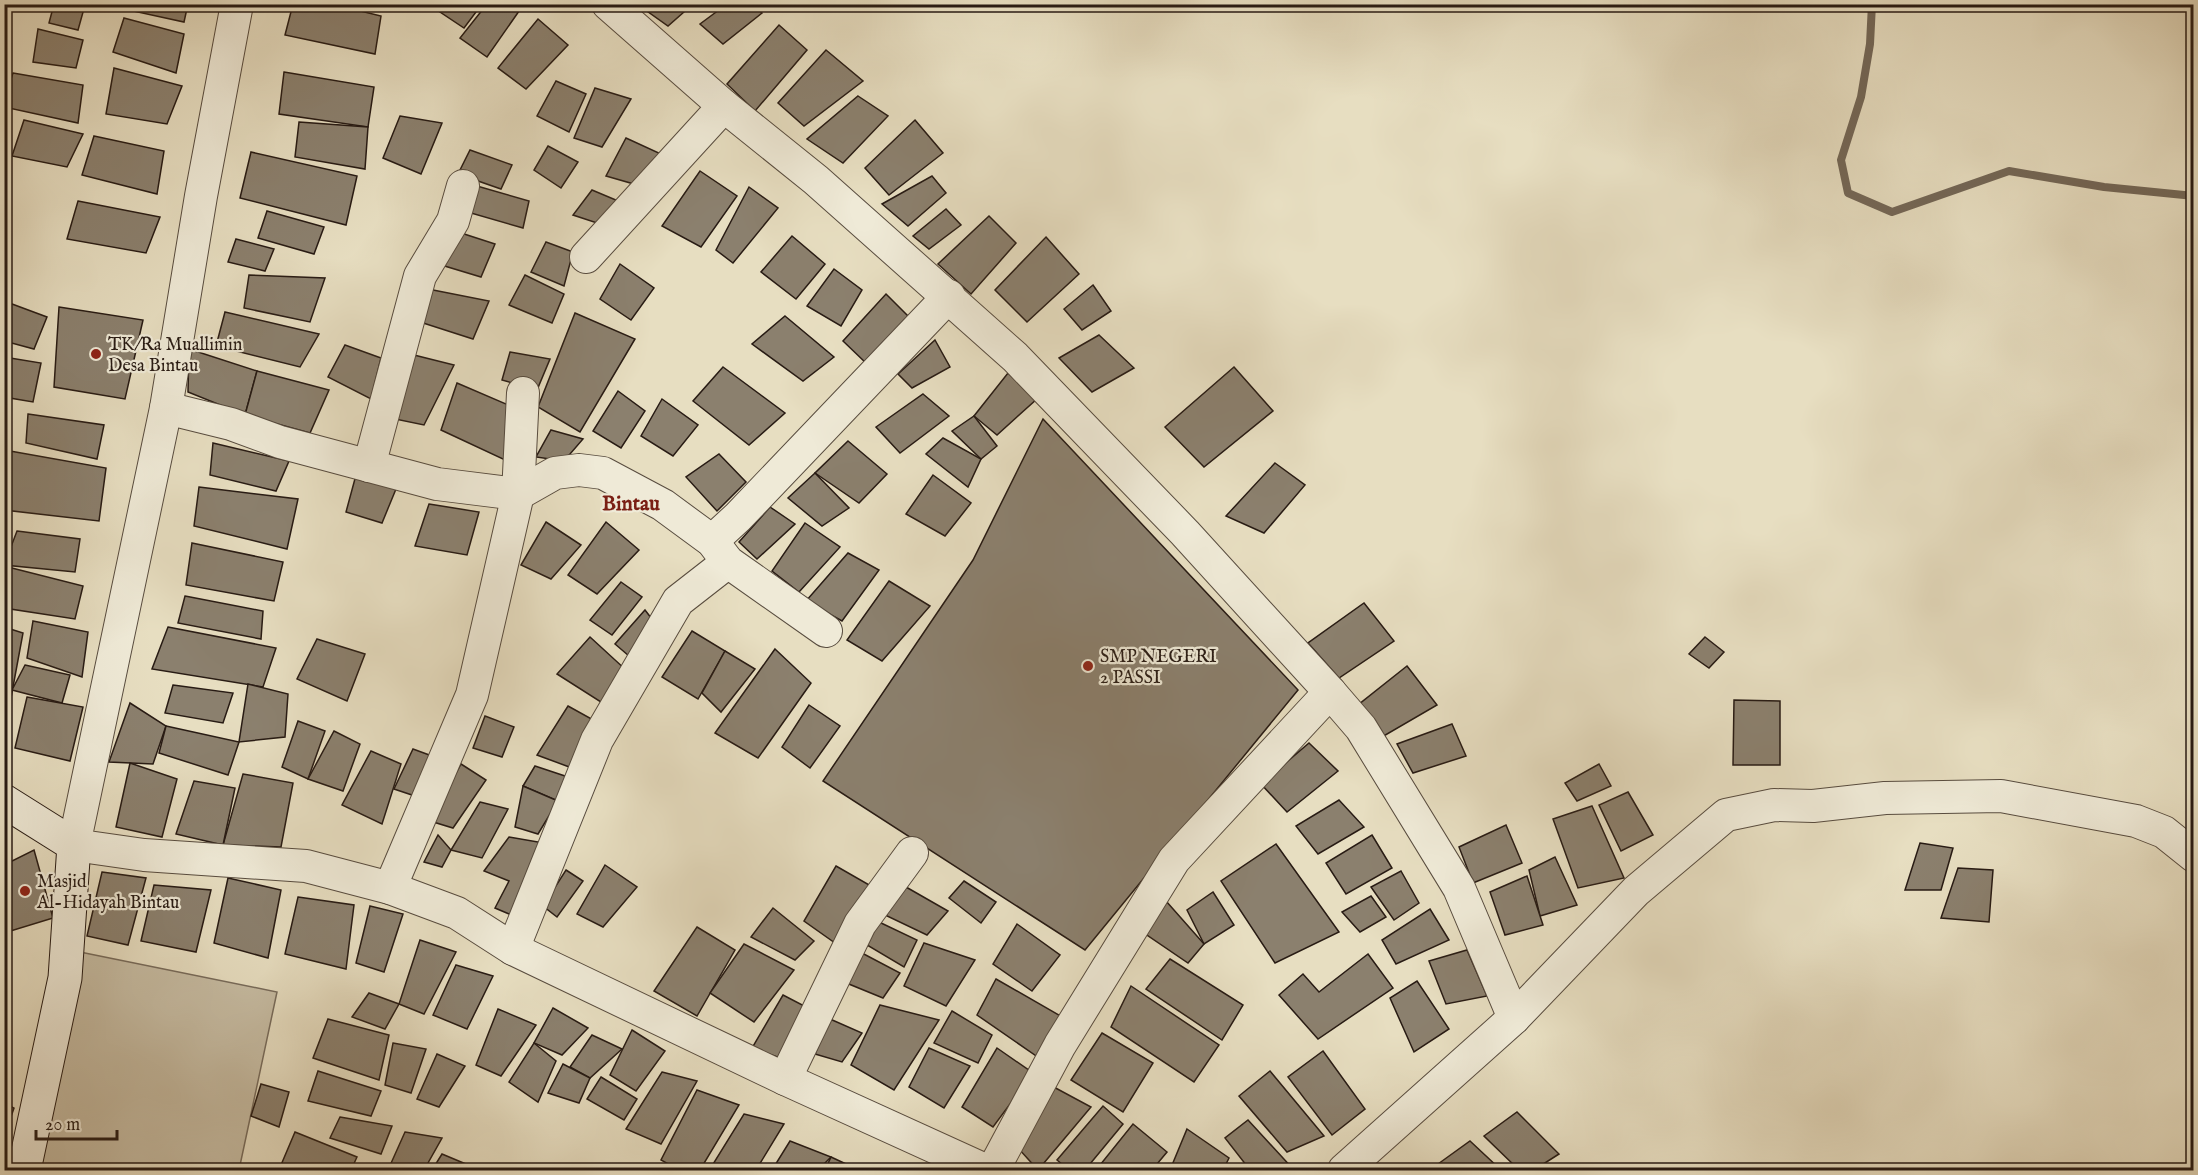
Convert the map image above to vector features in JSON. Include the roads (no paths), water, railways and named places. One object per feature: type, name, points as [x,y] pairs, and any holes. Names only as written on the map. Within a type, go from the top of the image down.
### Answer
[{"type":"street","points":[[24,1170],[65,978],[74,845],[166,408],[201,196],[237,4]]},
{"type":"street","points":[[608,4],[724,106],[816,180],[949,296],[1032,374],[1185,534],[1330,692],[1361,728],[1459,888],[1514,1018]]},
{"type":"street","points":[[586,257],[724,106]]},
{"type":"street","points":[[369,466],[420,276],[453,221],[463,186]]},
{"type":"street","points":[[513,949],[597,740],[678,601],[720,551],[738,517],[949,296]]},
{"type":"street","points":[[390,888],[472,694],[518,494],[523,393]]},
{"type":"street","points":[[166,408],[231,424],[280,441],[437,484],[518,494],[555,472],[603,473],[663,505],[826,631]]},
{"type":"street","points":[[993,1170],[1060,1045],[1174,860],[1330,692]]},
{"type":"street","points":[[1344,1170],[1514,1018],[1636,891],[1726,815],[1774,805],[1813,806],[1885,798],[2001,796],[2136,821],[2164,832],[2193,856]]},
{"type":"street","points":[[4,801],[74,845],[144,855],[306,866],[390,888],[457,913],[513,949],[785,1080],[985,1170]]},
{"type":"street","points":[[785,1080],[860,924],[912,853]]},
{"type":"waterway","points":[[1872,4],[1870,44],[1861,97],[1841,160],[1848,193],[1892,212],[2009,171],[2104,187],[2194,196]]},
{"type":"place","name":"TK/Ra Muallimin Desa Bintau","points":[[96,354]]},
{"type":"place","name":"SMP NEGERI 2 PASSI","points":[[1088,666]]},
{"type":"place","name":"Masjid Al-Hidayah Bintau","points":[[25,891]]},
{"type":"district","name":"Bintau","points":[[631,503]]}]
